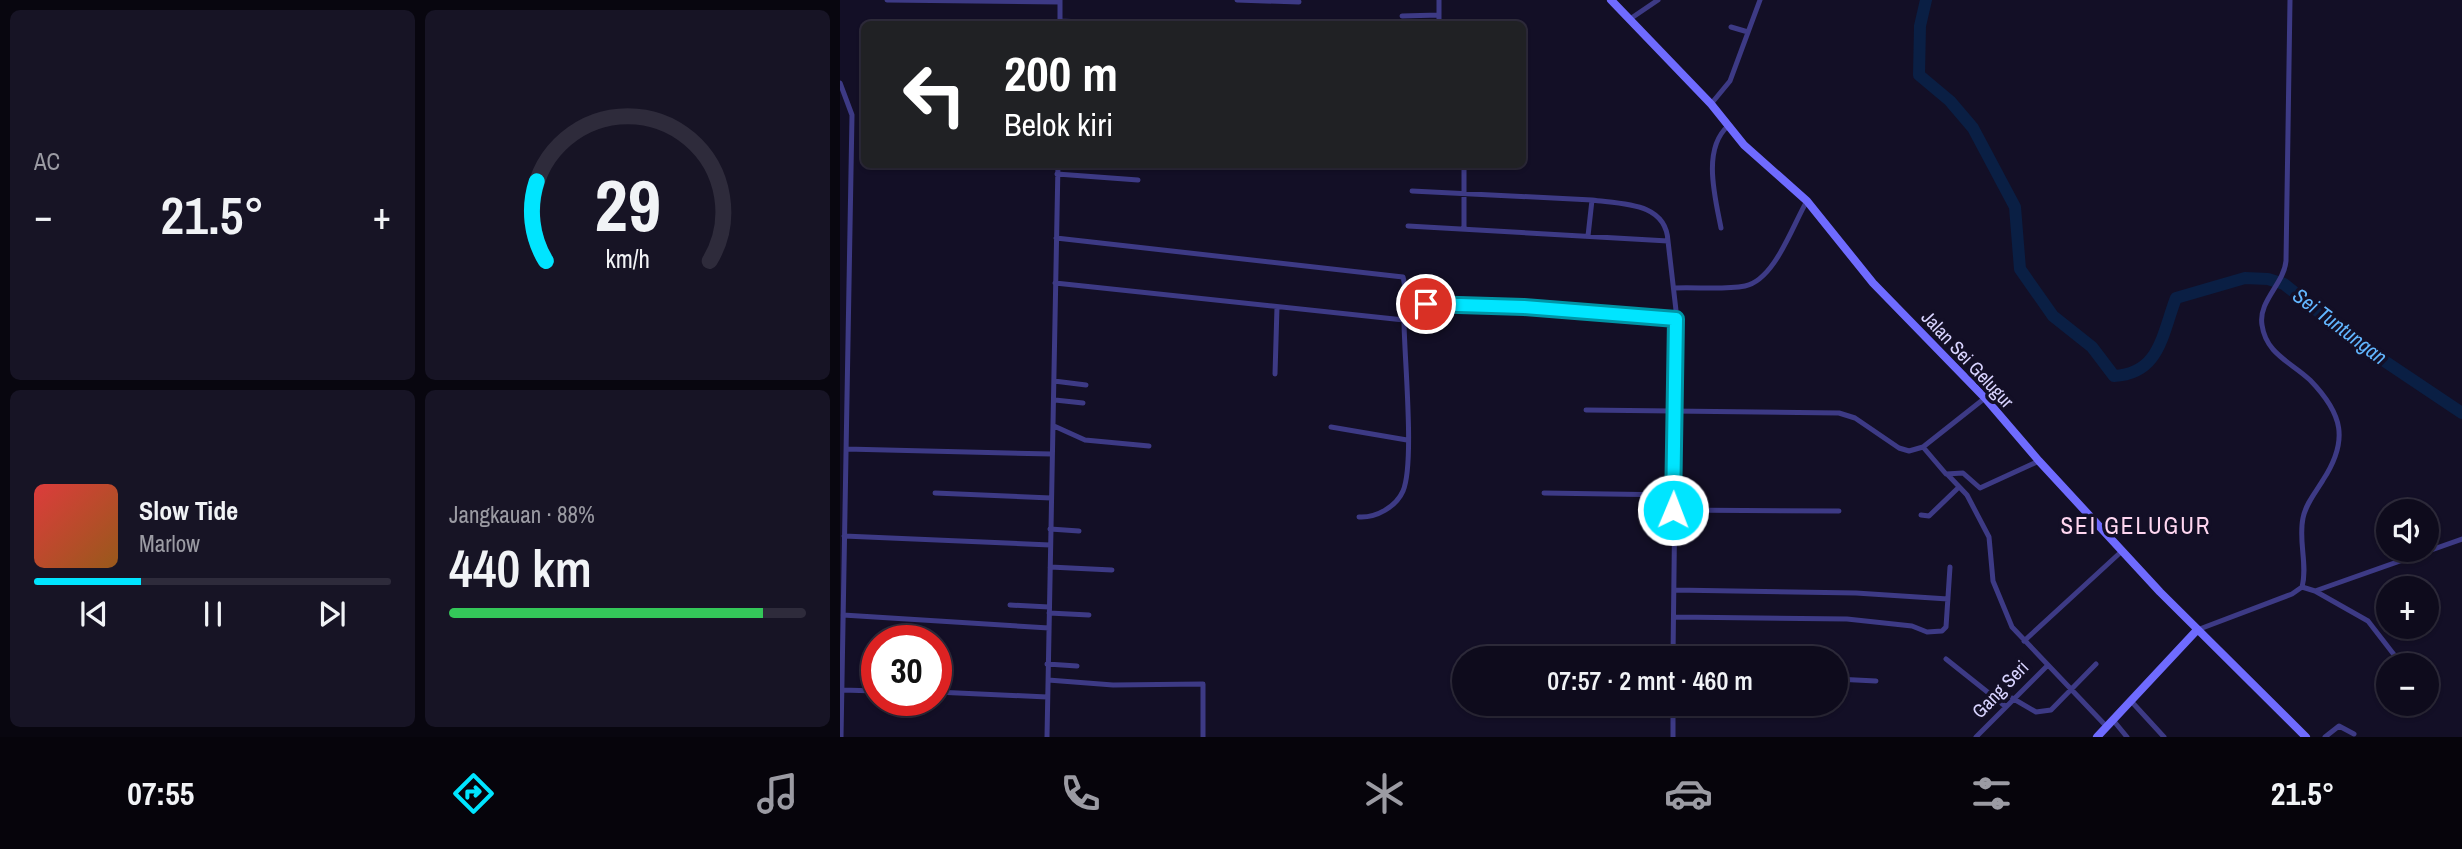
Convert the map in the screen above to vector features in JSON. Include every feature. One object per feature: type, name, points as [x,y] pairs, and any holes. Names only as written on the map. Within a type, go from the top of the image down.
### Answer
[{"type":"main road","name":"Jalan Sei Gelugur","points":[[1612,0],[1711,104],[1762,163],[1807,201],[1873,283],[1985,398],[2122,551],[2197,630],[2306,737]]},
{"type":"main road","points":[[2097,737],[2197,630]]},
{"type":"street","points":[[887,0],[1060,1],[1060,21]]},
{"type":"street","points":[[1237,0],[1299,2]]},
{"type":"street","points":[[1439,0],[1439,21]]},
{"type":"street","points":[[1630,19],[1658,0]]},
{"type":"street","points":[[1711,104],[1730,81],[1760,0]]},
{"type":"street","points":[[2290,0],[2286,261],[2282,276],[2265,305],[2261,322],[2271,348],[2309,380],[2331,408],[2339,426],[2339,452],[2307,505],[2302,520],[2302,587]]},
{"type":"street","points":[[1402,16],[1439,15]]},
{"type":"street","points":[[1731,27],[1748,32]]},
{"type":"street","points":[[840,83],[852,116],[849,313],[843,387],[846,449],[842,517],[841,737]]},
{"type":"street","points":[[1721,228],[1714,183],[1715,146],[1719,134],[1728,126]]},
{"type":"street","points":[[1047,737],[1058,168]]},
{"type":"street","points":[[1464,168],[1464,227]]},
{"type":"street","points":[[1058,174],[1138,180]]},
{"type":"street","points":[[1412,191],[1592,200],[1652,211],[1665,226],[1675,288],[1676,319],[1674,646]]},
{"type":"street","points":[[1588,236],[1592,200]]},
{"type":"street","points":[[1675,288],[1745,286],[1756,282],[1783,247],[1807,201]]},
{"type":"street","points":[[1408,226],[1464,227],[1668,241]]},
{"type":"street","points":[[1056,238],[1206,257],[1400,275],[1404,281],[1405,303],[1407,440],[1403,491],[1384,511],[1371,517],[1359,517]]},
{"type":"street","points":[[840,247],[850,248]]},
{"type":"street","points":[[1055,283],[1404,320]]},
{"type":"street","points":[[840,285],[849,286]]},
{"type":"street","points":[[1405,303],[1524,307],[1676,319]]},
{"type":"street","points":[[1275,374],[1277,307]]},
{"type":"street","points":[[840,312],[849,313]]},
{"type":"street","points":[[1054,382],[1086,385]]},
{"type":"street","points":[[1586,410],[1839,412],[1855,418],[1899,448],[1909,450],[1923,447],[1985,398]]},
{"type":"street","points":[[1055,400],[1083,403]]},
{"type":"street","points":[[1054,426],[1085,440],[1149,446]]},
{"type":"street","points":[[1331,427],[1407,440]]},
{"type":"street","points":[[1923,447],[1967,495],[1989,537],[1998,598],[2012,627],[2047,666]]},
{"type":"street","points":[[846,449],[1052,454]]},
{"type":"street","points":[[1948,475],[1962,474],[1980,488],[2039,461]]},
{"type":"street","points":[[1921,515],[1929,516],[1958,488]]},
{"type":"street","points":[[935,493],[1051,498]]},
{"type":"street","points":[[1544,493],[1674,495]]},
{"type":"street","points":[[1673,510],[1839,511]]},
{"type":"street","points":[[1050,529],[1079,531]]},
{"type":"street","points":[[844,536],[1050,545]]},
{"type":"street","points":[[2315,592],[2462,539]]},
{"type":"street","points":[[2024,641],[2122,551]]},
{"type":"street","points":[[1049,567],[1112,570]]},
{"type":"street","points":[[1675,617],[1858,620],[1912,626],[1927,632],[1937,632],[1946,627],[1950,567]]},
{"type":"street","points":[[2302,587],[2368,621],[2393,653]]},
{"type":"street","points":[[2197,630],[2292,594],[2302,587]]},
{"type":"street","points":[[1674,590],[1856,593],[1948,599]]},
{"type":"street","points":[[1010,605],[1089,615]]},
{"type":"street","points":[[843,615],[1049,628]]},
{"type":"street","points":[[1946,659],[2005,706]]},
{"type":"street","points":[[1047,664],[1077,666]]},
{"type":"street","points":[[2012,698],[2029,710],[2051,710],[2096,664]]},
{"type":"street","name":"Gang Seri","points":[[1977,737],[2012,698],[2047,666],[2106,727]]},
{"type":"street","points":[[1848,679],[1877,681]]},
{"type":"street","points":[[1048,680],[1113,685],[1203,684],[1203,737]]},
{"type":"street","points":[[842,690],[861,691]]},
{"type":"street","points":[[952,693],[1047,697]]},
{"type":"street","points":[[2132,701],[2164,737]]},
{"type":"street","points":[[1672,737],[1673,716]]},
{"type":"street","points":[[2113,720],[2127,737]]},
{"type":"street","points":[[2325,737],[2339,726],[2354,734]]},
{"type":"waterway","name":"Sei Tuntungan","points":[[1926,0],[1920,26],[1919,75],[1950,101],[1973,128],[2015,207],[2020,269],[2053,316],[2092,347],[2114,376],[2129,374],[2150,360],[2157,350],[2176,298],[2245,278],[2268,279],[2284,284],[2356,342],[2462,413]]},
{"type":"district","name":"SEI GELUGUR","points":[[2136,525]]},
{"type":"route","points":[[1426,304],[1641,314],[1676,319],[1673,510]]}]
